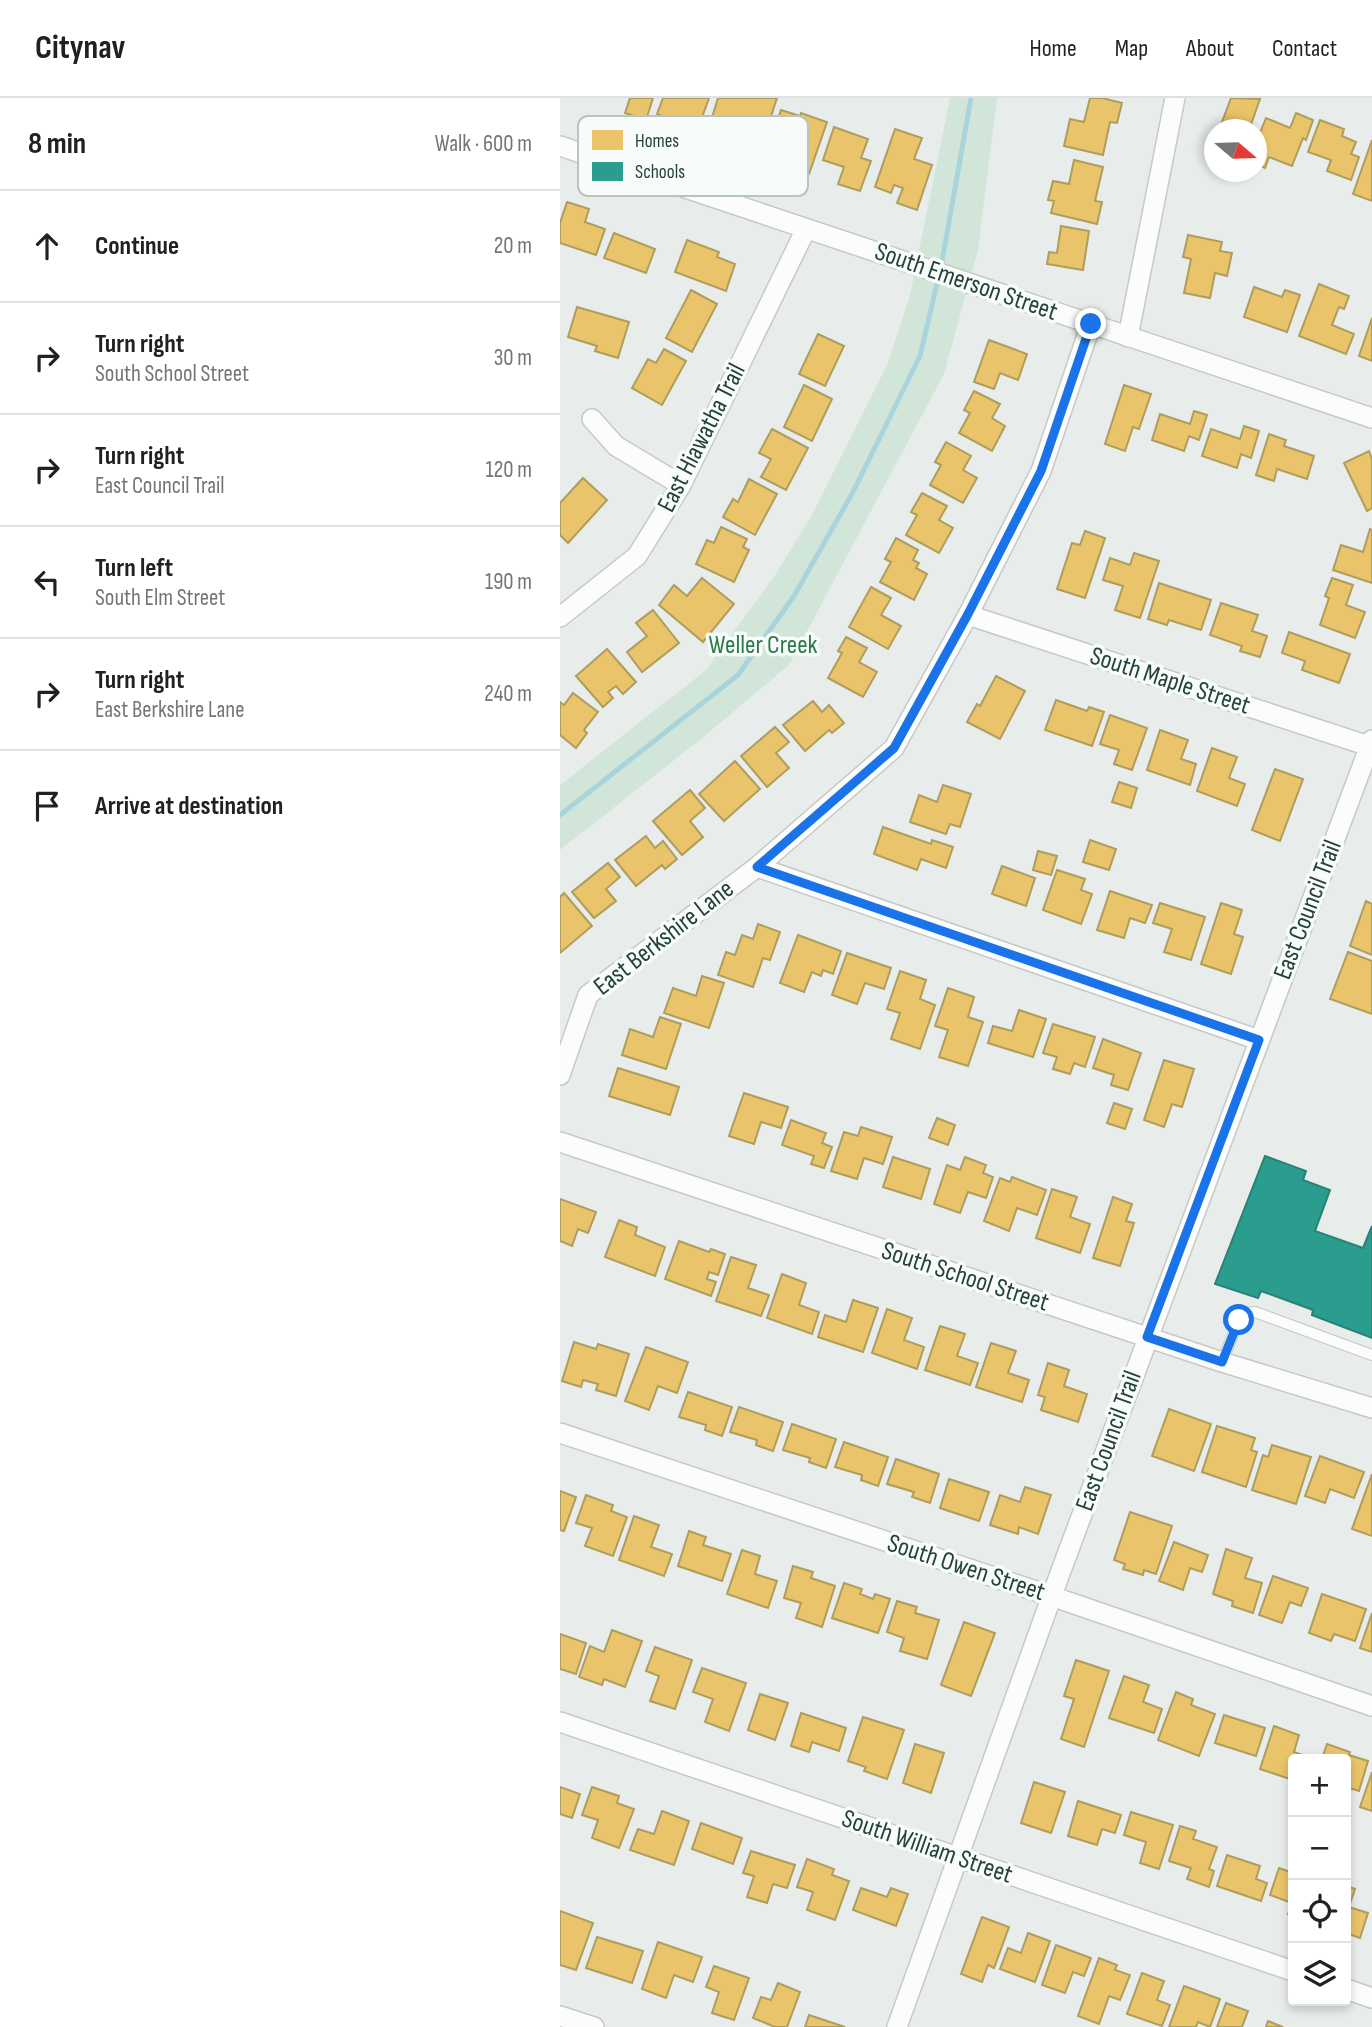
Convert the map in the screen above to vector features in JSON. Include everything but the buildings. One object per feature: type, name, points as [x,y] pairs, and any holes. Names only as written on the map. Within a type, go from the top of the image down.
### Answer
[{"type":"street","points":[[1128,337],[1175,98]]},
{"type":"street","name":"South Emerson Street","points":[[560,146],[578,152]]},
{"type":"street","name":"South Emerson Street","points":[[708,196],[1372,418]]},
{"type":"street","name":"East Hiawatha Trail","points":[[560,618],[638,556],[681,485],[806,229]]},
{"type":"street","name":"East Berkshire Lane","points":[[560,1075],[588,995],[757,867],[894,748],[968,614],[1041,471],[1091,324]]},
{"type":"street","points":[[592,419],[616,446],[681,485]]},
{"type":"street","name":"South Maple Street","points":[[968,614],[1371,744]]},
{"type":"street","name":"East Council Trail","points":[[897,2027],[1051,1596],[1371,744]]},
{"type":"street","points":[[757,867],[1259,1040]]},
{"type":"street","name":"South School Street","points":[[560,1142],[1222,1362],[1372,1408]]},
{"type":"street","name":"South Owen Street","points":[[560,1433],[1372,1706]]},
{"type":"street","name":"South William Street","points":[[560,1722],[1288,1969]]},
{"type":"street","points":[[1351,1991],[1372,1998]]},
{"type":"street","points":[[560,2016],[594,2027]]},
{"type":"lane","points":[[1222,1362],[1239,1320],[1247,1313],[1255,1312],[1372,1355]]},
{"type":"green space","name":"Weller Creek","points":[[950,98],[997,98],[978,250],[944,374],[789,665],[701,739],[560,850],[560,785],[706,670],[775,575],[812,515],[887,365],[910,295]]},
{"type":"waterway","name":"Weller Creek","points":[[560,815],[738,675],[794,596],[853,492],[920,356],[941,267],[971,98]]},
{"type":"route","points":[[1091,324],[1041,471],[968,614],[894,748],[757,867],[1259,1040],[1147,1337],[1222,1362],[1239,1320]]}]
